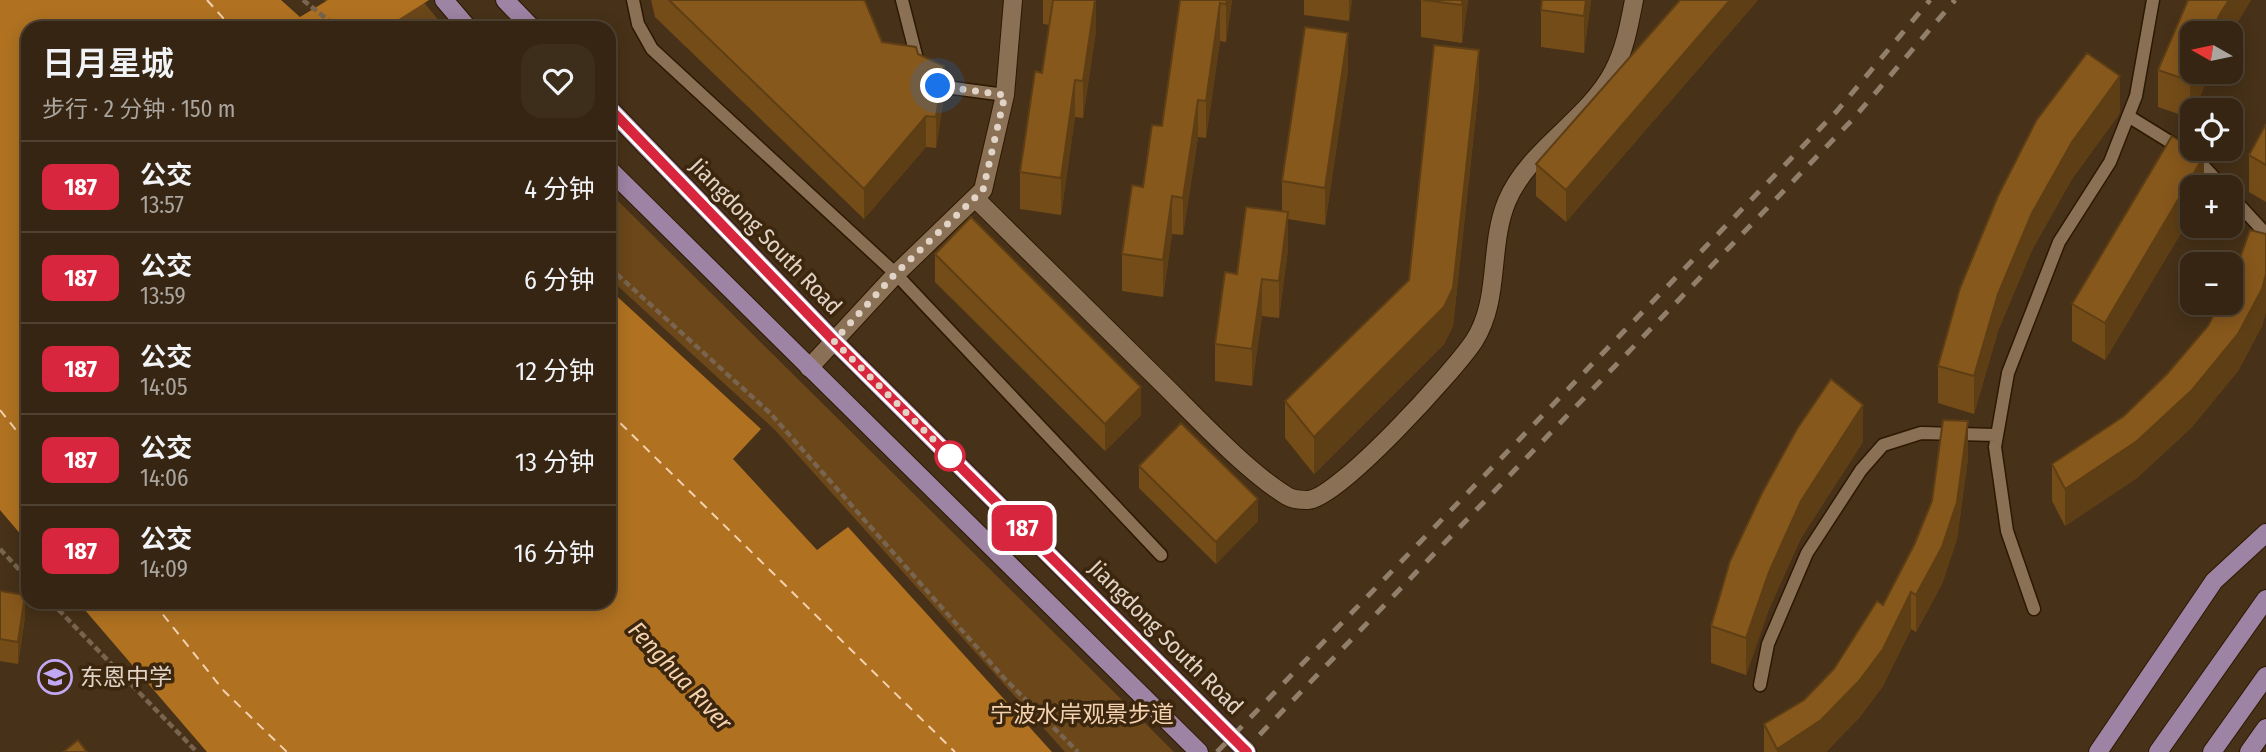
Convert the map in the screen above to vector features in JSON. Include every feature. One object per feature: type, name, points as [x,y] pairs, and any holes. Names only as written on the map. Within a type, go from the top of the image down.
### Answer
[{"type":"main road","points":[[444,0],[461,21]]},
{"type":"main road","points":[[507,2],[525,21]]},
{"type":"main road","name":"Jiangdong South Road","points":[[616,115],[834,341],[1247,752]]},
{"type":"main road","points":[[616,176],[1199,752]]},
{"type":"main road","points":[[2098,752],[2214,581],[2266,533]]},
{"type":"main road","points":[[2158,752],[2266,599]]},
{"type":"main road","points":[[2212,752],[2266,676]]},
{"type":"main road","points":[[2249,752],[2266,728]]},
{"type":"street","points":[[809,368],[895,274],[983,190],[1005,95],[1013,0]]},
{"type":"street","points":[[975,198],[1209,430],[1290,498],[1311,500],[1339,486],[1413,411],[1474,341],[1490,307],[1497,247],[1506,203],[1515,185],[1537,158],[1612,74],[1626,45],[1634,0]]},
{"type":"lane","points":[[633,0],[638,24],[652,49],[895,274],[1161,555]]},
{"type":"lane","points":[[902,0],[912,48],[922,71],[938,86],[1005,95]]},
{"type":"lane","points":[[2034,609],[2007,531],[1994,447],[2008,373],[2059,242],[2110,162],[2136,96],[2153,0]]},
{"type":"lane","points":[[2128,116],[2196,158],[2212,175]]},
{"type":"lane","points":[[2243,210],[2266,234]]},
{"type":"lane","points":[[1760,685],[1768,644],[1807,553],[1861,470],[1883,445],[1921,433],[1996,435]]},
{"type":"path","points":[[303,0],[329,21]]},
{"type":"path","points":[[616,273],[770,413],[1004,678],[1078,752]]},
{"type":"path","points":[[0,549],[21,572]]},
{"type":"path","points":[[58,609],[197,752]]},
{"type":"green space","points":[[324,0],[422,0],[439,21],[344,21]]},
{"type":"green space","name":"宁波水岸观景步道","points":[[616,199],[1174,752],[1065,752],[775,430],[616,284]]},
{"type":"water","points":[[0,0],[281,0],[300,17],[328,0],[429,0],[396,21],[21,21],[21,535],[0,510]]},
{"type":"water","name":"Fenghua Rıver","points":[[616,295],[761,429],[733,459],[817,550],[848,527],[1052,752],[207,752],[84,609],[616,609]]},
{"type":"building","points":[[669,0],[863,0],[882,42],[916,47],[918,54],[944,66],[936,117],[926,116],[864,189]]},
{"type":"building","points":[[1053,0],[1095,0],[1083,81],[1075,80],[1061,178],[1020,172],[1035,71],[1042,73]]},
{"type":"building","points":[[1180,0],[1227,0],[1226,4],[1220,3],[1206,101],[1198,100],[1183,198],[1172,196],[1163,260],[1122,254],[1132,185],[1143,187],[1152,125],[1162,126]]},
{"type":"building","points":[[1423,0],[1462,0],[1462,5]]},
{"type":"building","points":[[1542,0],[1586,0],[1584,16],[1541,10]]},
{"type":"building","points":[[1680,0],[1730,0],[1566,190],[1536,164]]},
{"type":"building","points":[[2188,0],[2229,0],[2217,21],[2180,21],[2180,78],[2158,70]]},
{"type":"building","points":[[1305,27],[1348,33],[1325,188],[1282,181]]},
{"type":"building","points":[[1434,45],[1479,50],[1453,288],[1444,307],[1314,437],[1285,401],[1409,280]]},
{"type":"building","points":[[2087,53],[2120,76],[2072,142],[2032,213],[1998,294],[1974,376],[1938,366],[1960,288],[1998,196],[2036,121]]},
{"type":"building","points":[[2266,124],[2266,165],[2249,155]]},
{"type":"building","points":[[2172,136],[2180,141],[2180,161],[2201,161],[2193,175],[2180,175],[2180,196],[2105,323],[2072,304]]},
{"type":"building","points":[[1246,207],[1288,212],[1279,281],[1262,279],[1252,349],[1215,344],[1225,272],[1237,274]]},
{"type":"building","points":[[971,217],[1141,387],[1105,424],[935,254]]},
{"type":"building","points":[[2250,230],[2266,234],[2266,274],[2262,289],[2238,334],[2192,390],[2137,441],[2065,489],[2052,464],[2124,416],[2167,374],[2208,326],[2214,315],[2243,315],[2242,252]]},
{"type":"building","points":[[1831,379],[1863,405],[1801,501],[1769,572],[1746,638],[1711,626],[1730,561],[1762,493],[1797,429]]},
{"type":"building","points":[[1943,420],[1968,421],[1957,502],[1942,547],[1916,595],[1911,592],[1883,649],[1859,681],[1821,720],[1777,749],[1764,724],[1804,700],[1834,669],[1877,601],[1883,605],[1915,543],[1932,501]]},
{"type":"building","points":[[1181,423],[1258,499],[1216,542],[1139,466]]},
{"type":"building","points":[[0,591],[21,594],[23,609],[18,642],[0,639]]},
{"type":"building","points":[[78,740],[87,752],[63,752]]},
{"type":"ferry route","points":[[207,0],[226,21]]},
{"type":"ferry route","points":[[0,410],[21,436]]},
{"type":"ferry route","points":[[616,419],[955,752]]},
{"type":"ferry route","points":[[159,609],[224,691],[287,752]]},
{"type":"railway","points":[[1217,752],[1837,111],[1930,0]]},
{"type":"railway","points":[[1243,752],[1853,119],[1955,0]]},
{"type":"bus line","name":"187","points":[[616,115],[834,341],[1247,752]]},
{"type":"place","name":"东恩中学","points":[[55,677]]},
{"type":"route","points":[[938,86],[1005,95],[983,190],[895,274],[834,341],[952,458],[950,456]]}]
